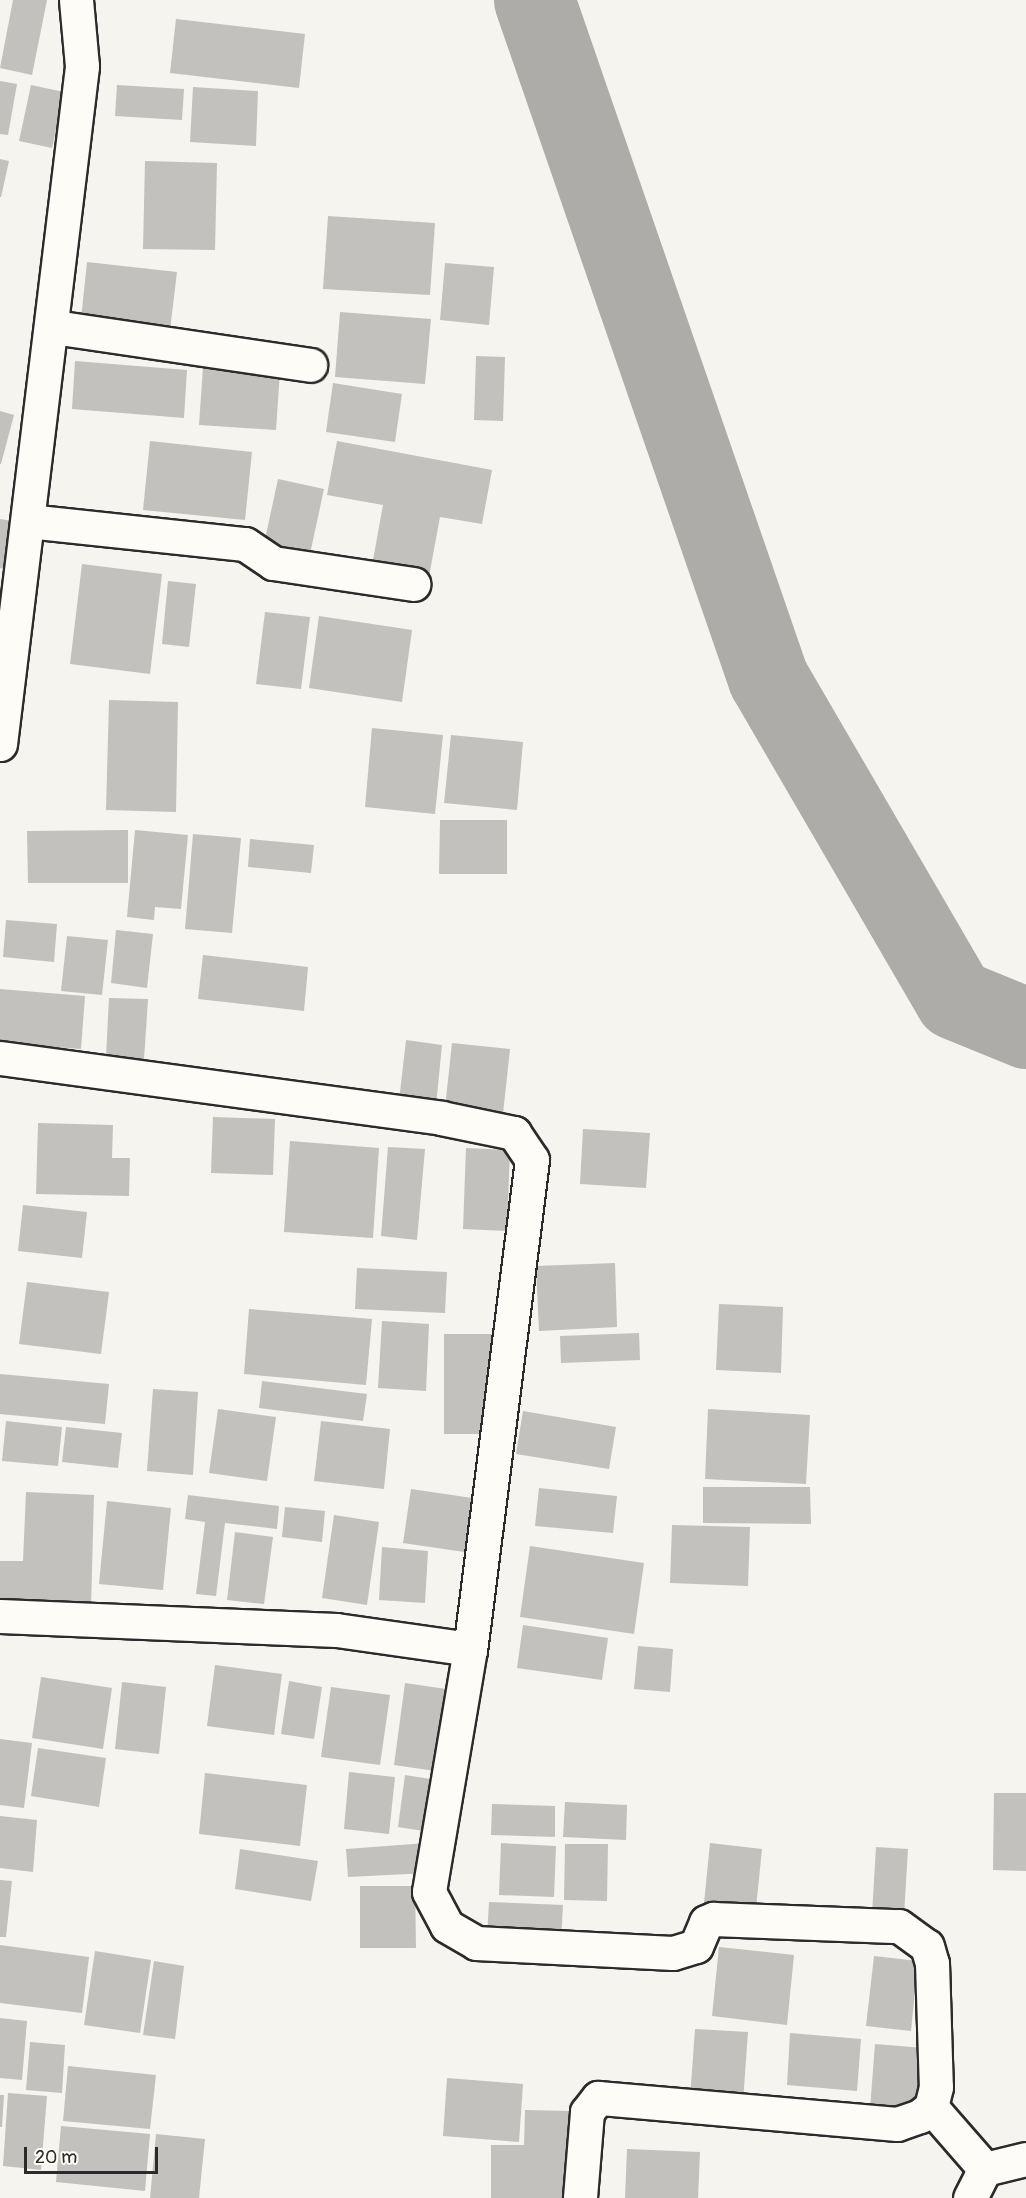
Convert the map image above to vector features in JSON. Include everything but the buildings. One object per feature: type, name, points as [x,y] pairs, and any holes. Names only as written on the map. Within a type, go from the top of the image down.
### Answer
[{"type":"street","points":[[0,744],[54,327],[82,66],[76,0]]},
{"type":"street","points":[[54,327],[310,365]]},
{"type":"street","points":[[28,521],[245,544],[273,563],[413,584]]},
{"type":"street","points":[[0,1058],[441,1118],[514,1133],[529,1150],[470,1649],[429,1892],[447,1926],[476,1943],[673,1953],[696,1946],[706,1922],[713,1919],[898,1926],[927,1946],[932,1963],[936,2087],[931,2107],[897,2124],[598,2098],[587,2112],[580,2197]]},
{"type":"street","points":[[0,1616],[336,1630],[470,1649]]},
{"type":"street","points":[[931,2107],[985,2169]]},
{"type":"street","points":[[970,2198],[985,2169],[1026,2159]]},
{"type":"waterway","points":[[534,0],[768,678],[955,999],[1026,1028]]}]
